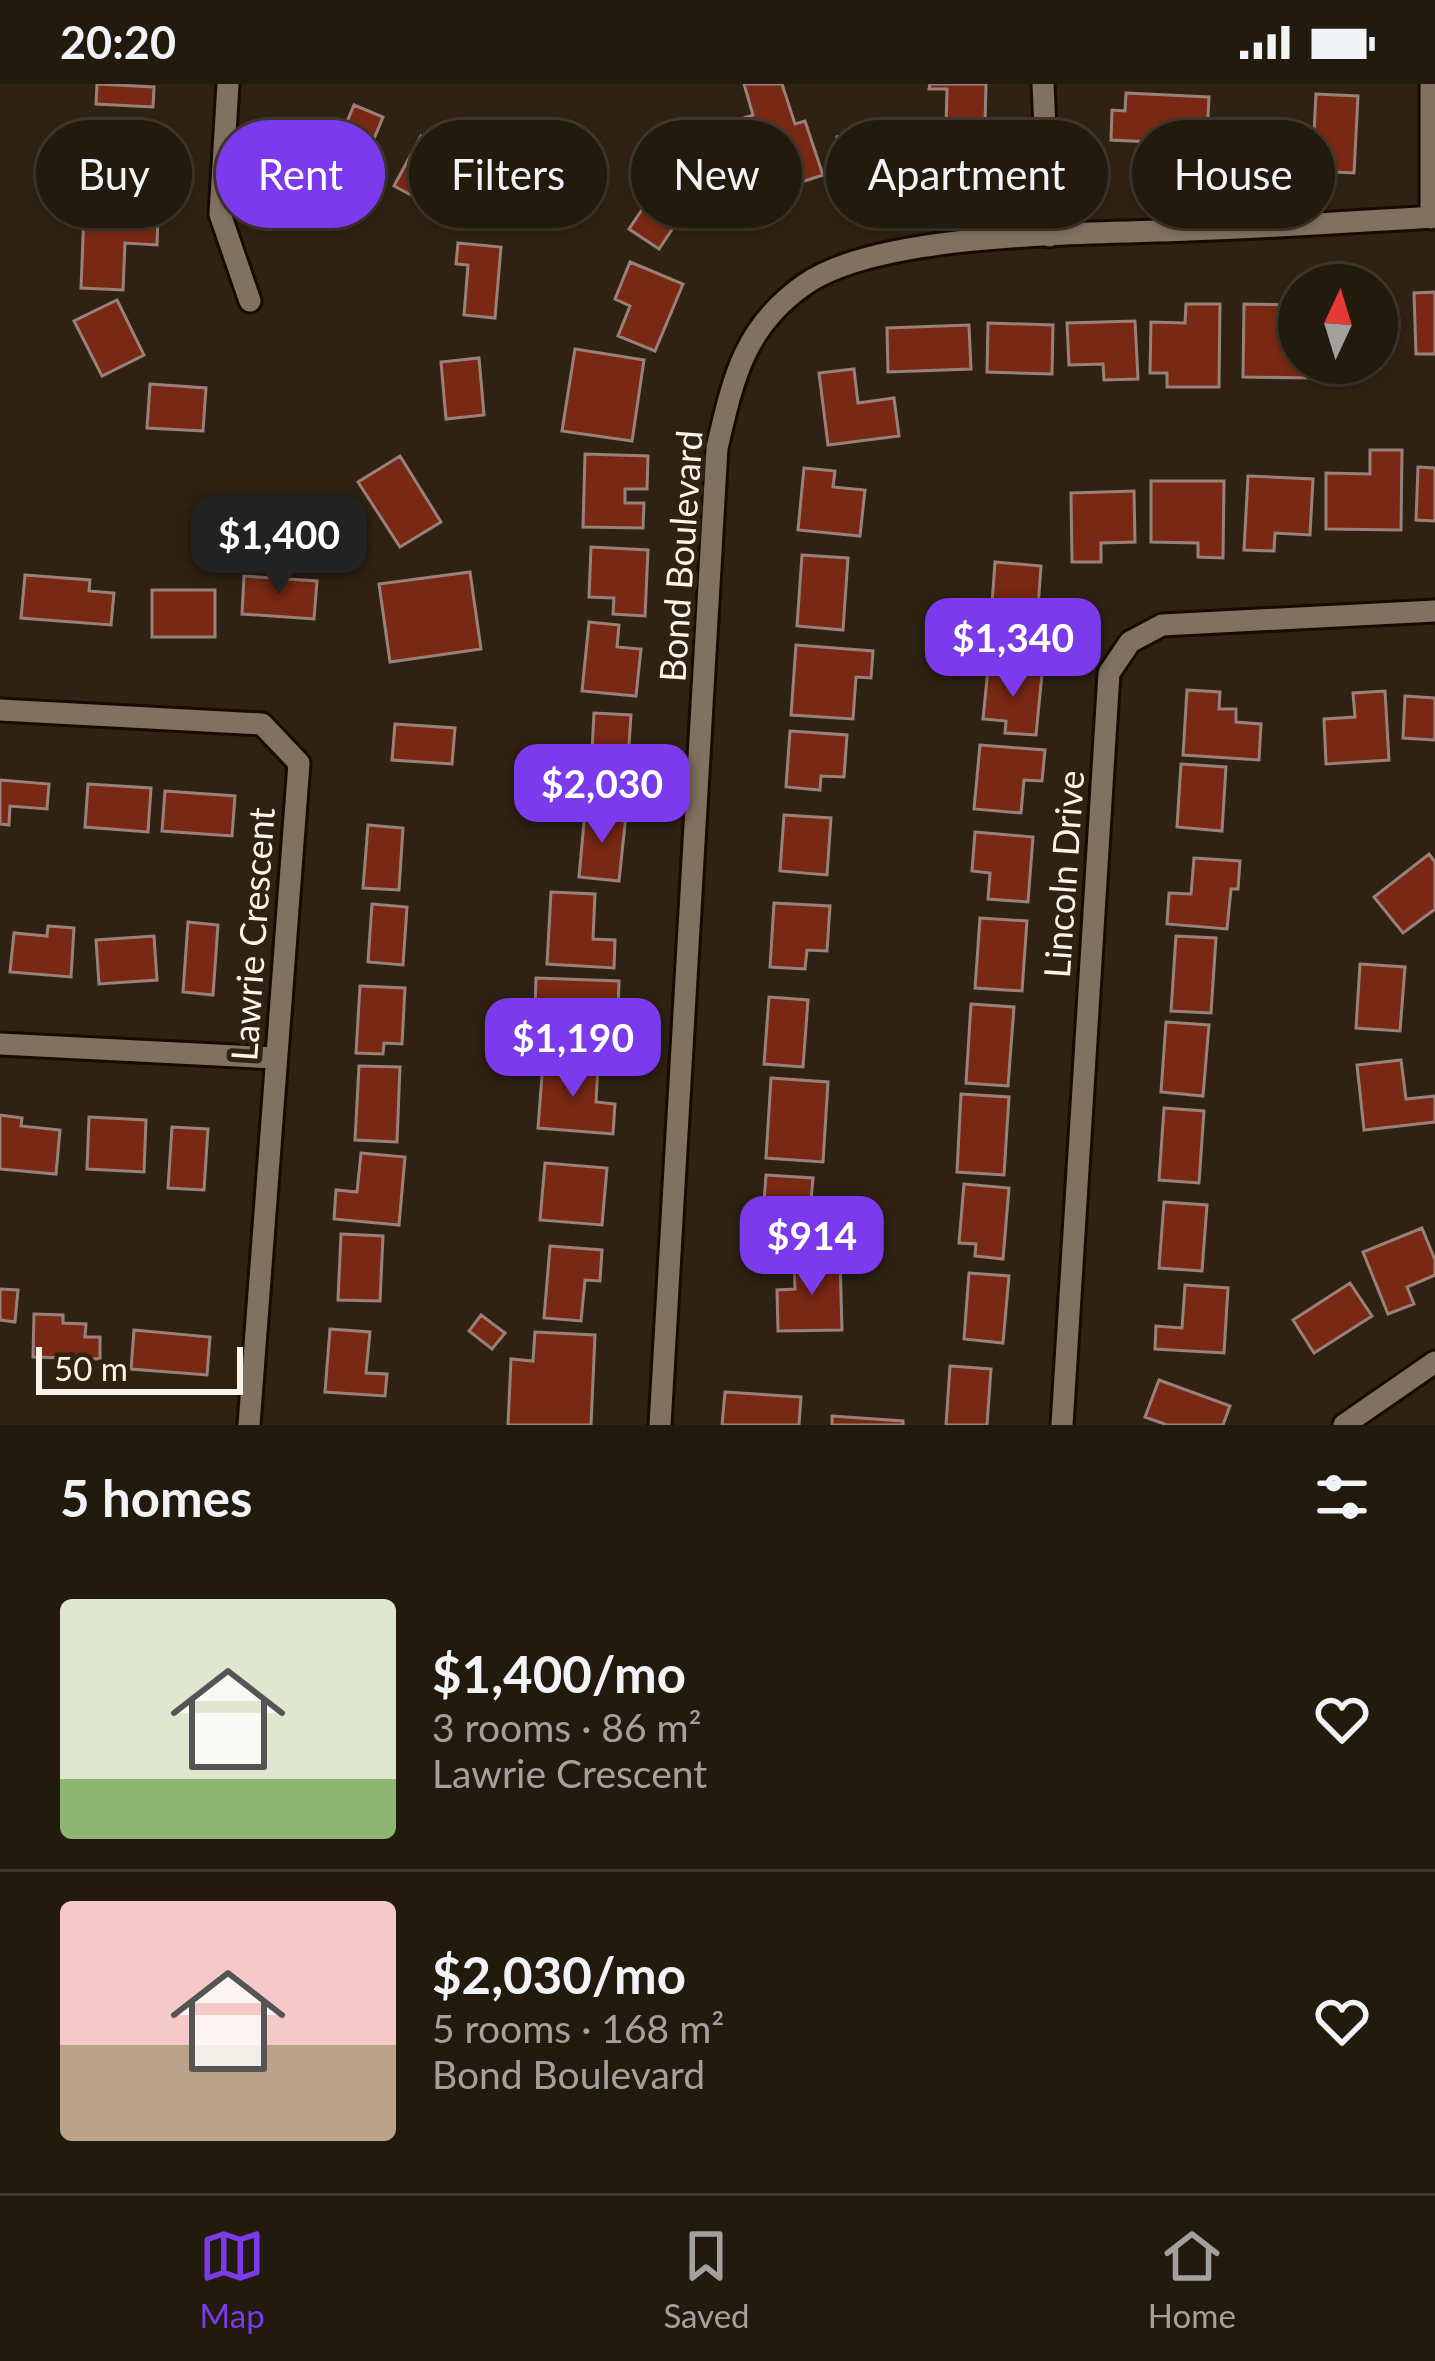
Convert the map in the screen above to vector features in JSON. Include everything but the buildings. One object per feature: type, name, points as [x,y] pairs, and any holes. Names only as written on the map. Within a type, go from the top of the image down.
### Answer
[{"type":"street","points":[[228,84],[220,214],[250,301]]},
{"type":"street","points":[[1043,84],[1050,236]]},
{"type":"street","points":[[1431,84],[1433,218]]},
{"type":"street","name":"Bond Boulevard","points":[[660,1425],[717,448],[735,371],[761,322],[806,283],[883,251],[1050,236],[1433,218]]},
{"type":"street","name":"Lincoln Drive","points":[[1062,1425],[1109,673],[1130,642],[1162,625],[1435,611]]},
{"type":"street","name":"Lawrie Crescent","points":[[0,710],[262,724],[298,763],[249,1425]]},
{"type":"street","points":[[0,1044],[275,1058]]},
{"type":"street","points":[[1344,1425],[1435,1362]]}]
